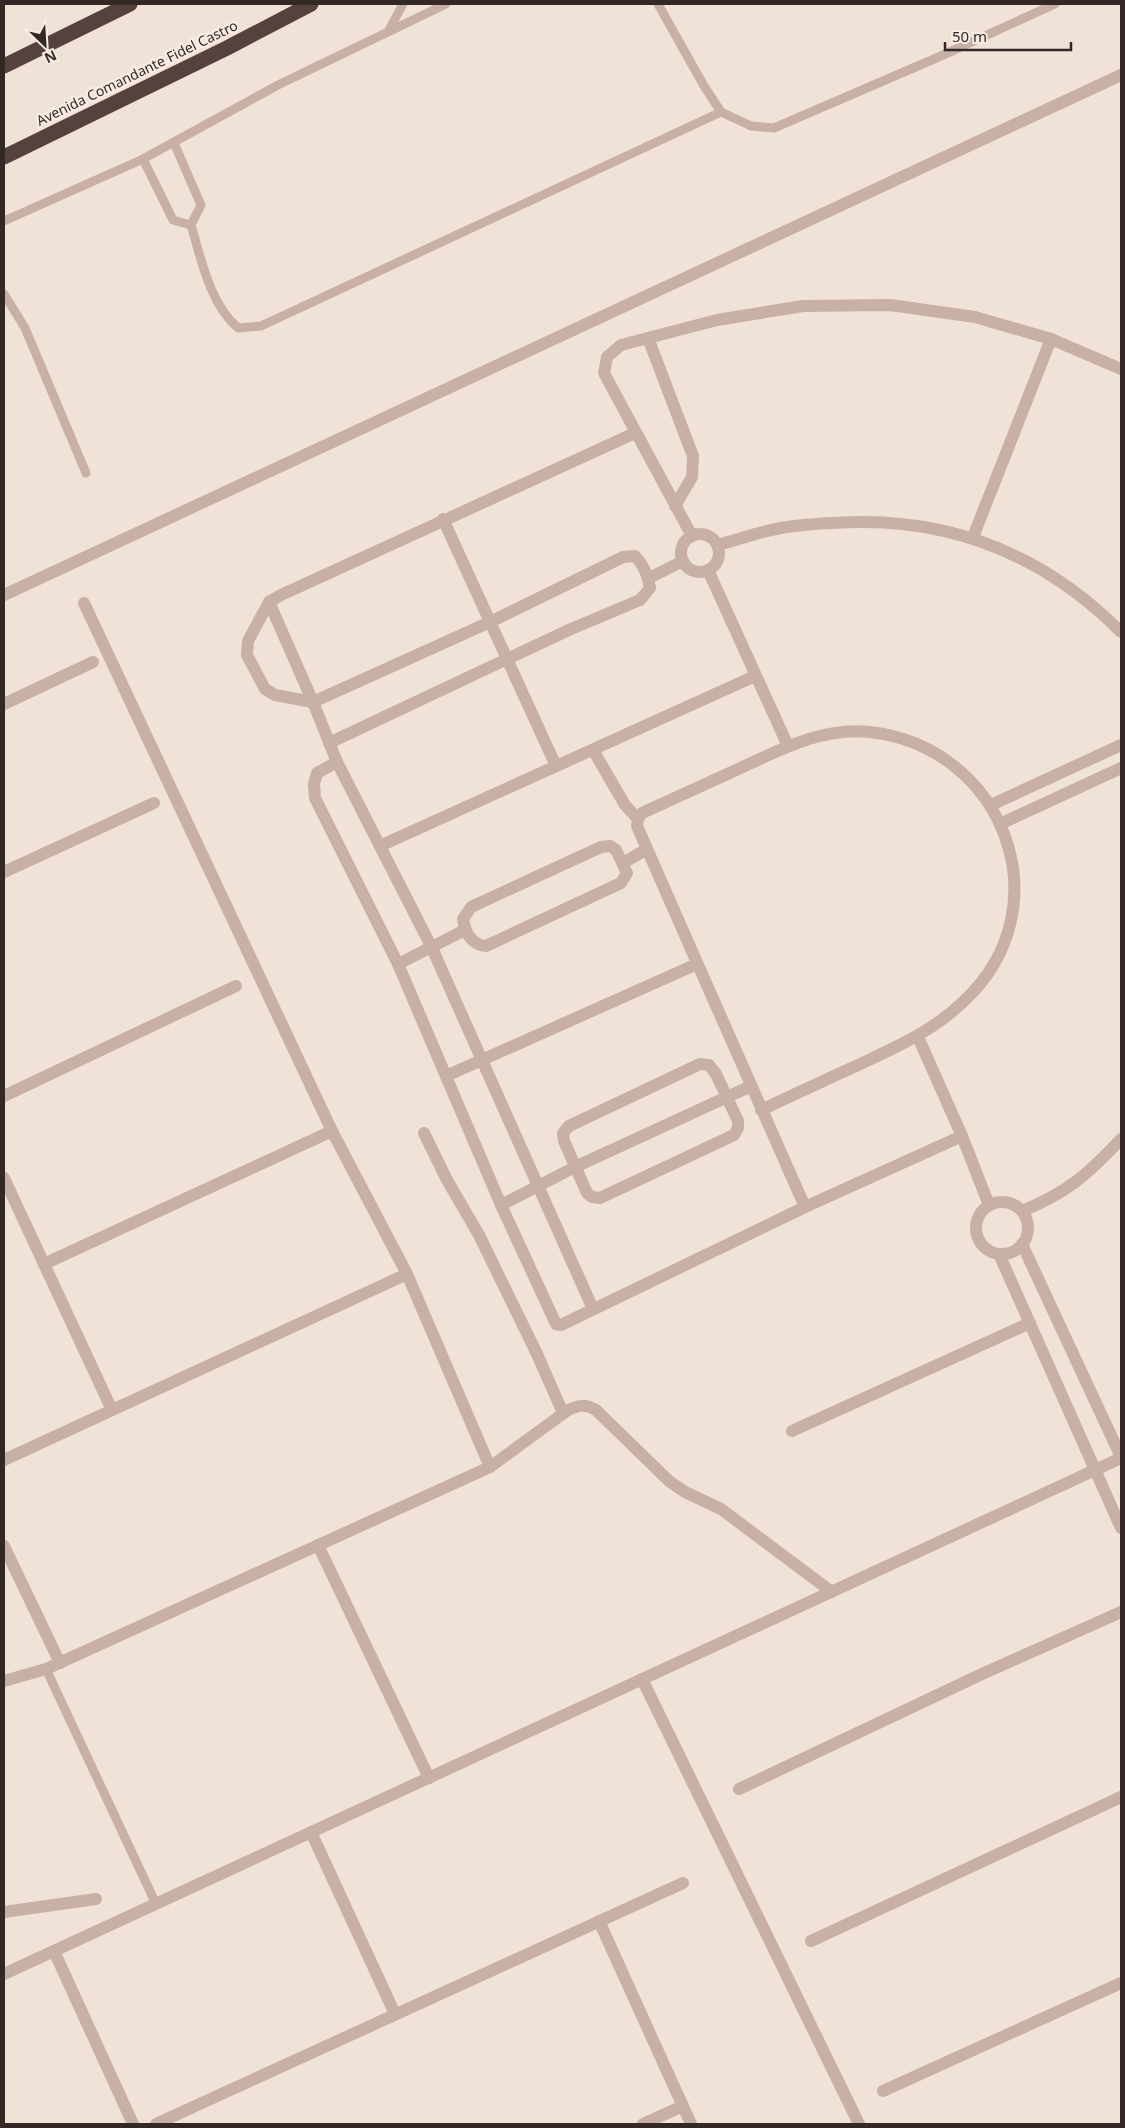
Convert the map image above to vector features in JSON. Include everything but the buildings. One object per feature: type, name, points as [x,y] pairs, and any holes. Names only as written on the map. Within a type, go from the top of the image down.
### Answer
[{"type":"highway","points":[[4,66],[130,4]]},
{"type":"highway","name":"Avenida Comandante Fidel Castro","points":[[4,157],[311,4]]},
{"type":"street","points":[[4,595],[1121,75]]},
{"type":"street","points":[[692,536],[604,373],[607,357],[621,345],[717,320],[803,306],[890,306],[976,317],[1051,339],[1121,369]]},
{"type":"street","points":[[648,338],[693,456],[692,477],[675,506]]},
{"type":"street","points":[[974,537],[1051,339]]},
{"type":"street","points":[[329,743],[571,629],[640,600],[650,588],[649,578],[635,556],[623,557],[490,622],[314,702],[275,695],[265,689],[247,655],[248,641],[269,602],[443,519],[635,433]]},
{"type":"street","points":[[443,519],[556,766]]},
{"type":"street","points":[[717,545],[777,529],[862,521],[903,523],[974,537],[1024,559],[1062,581],[1097,608],[1121,632]]},
{"type":"street","points":[[699,534],[706,536],[713,539],[717,545],[718,560],[708,570],[701,572],[693,571],[682,561],[682,547],[686,540],[692,536],[699,534]]},
{"type":"street","points":[[649,578],[682,561]]},
{"type":"street","points":[[708,570],[788,746]]},
{"type":"street","points":[[269,602],[314,702],[337,762],[382,845],[432,948],[593,1309]]},
{"type":"street","points":[[84,603],[332,1131],[407,1274],[490,1467]]},
{"type":"street","points":[[4,704],[93,662]]},
{"type":"street","points":[[382,845],[756,676]]},
{"type":"street","points":[[761,1110],[918,1037],[944,1019],[966,1000],[991,971],[1011,924],[1014,887],[1012,857],[992,805],[968,777],[939,754],[905,739],[868,732],[832,733],[788,746],[642,813],[638,819],[637,826],[696,964],[804,1207]]},
{"type":"street","points":[[992,805],[1121,745]]},
{"type":"street","points":[[593,750],[625,805],[638,819]]},
{"type":"street","points":[[337,762],[317,774],[314,784],[315,798],[398,964],[501,1205],[554,1321],[561,1325],[804,1207],[962,1136]]},
{"type":"street","points":[[1000,824],[1121,768]]},
{"type":"street","points":[[4,872],[154,803]]},
{"type":"street","points":[[601,846],[610,846],[616,850],[624,863],[627,873],[621,883],[486,946],[475,943],[465,930],[463,918],[471,908],[601,846]]},
{"type":"street","points":[[624,863],[647,849]]},
{"type":"street","points":[[398,964],[465,930]]},
{"type":"street","points":[[446,1076],[696,964]]},
{"type":"street","points":[[4,1096],[236,986]]},
{"type":"street","points":[[918,1037],[962,1136],[989,1205]]},
{"type":"street","points":[[700,1064],[709,1065],[726,1097],[738,1121],[738,1128],[734,1135],[600,1198],[592,1197],[587,1193],[564,1141],[563,1133],[569,1126],[700,1064]]},
{"type":"street","points":[[501,1205],[575,1167],[751,1086]]},
{"type":"street","points":[[44,1264],[332,1131]]},
{"type":"street","points":[[424,1133],[447,1180],[479,1234],[537,1354],[563,1414]]},
{"type":"street","points":[[1022,1211],[1065,1191],[1097,1165],[1121,1139]]},
{"type":"street","points":[[4,1178],[112,1410]]},
{"type":"street","points":[[1006,1202],[1022,1211],[1028,1227],[1022,1244],[1008,1253],[999,1254],[982,1246],[977,1238],[975,1228],[977,1219],[982,1211],[989,1205],[1006,1202]]},
{"type":"street","points":[[4,1974],[1121,1457],[1022,1244]]},
{"type":"street","points":[[999,1254],[1121,1528]]},
{"type":"street","points":[[4,1460],[407,1274]]},
{"type":"street","points":[[792,1431],[1030,1323]]},
{"type":"street","points":[[4,1681],[60,1663],[490,1467],[563,1414],[578,1406],[587,1405],[596,1410],[669,1481],[684,1492],[720,1509],[832,1592]]},
{"type":"street","points":[[318,1545],[429,1778]]},
{"type":"street","points":[[4,1546],[60,1663]]},
{"type":"street","points":[[739,1789],[982,1674],[1121,1612]]},
{"type":"street","points":[[642,1679],[859,2124]]},
{"type":"street","points":[[811,1941],[1121,1797]]},
{"type":"street","points":[[311,1832],[396,2014]]},
{"type":"street","points":[[156,2124],[683,1883]]},
{"type":"street","points":[[4,1912],[96,1899]]},
{"type":"street","points":[[599,1921],[682,2106],[692,2124]]},
{"type":"street","points":[[54,1951],[134,2124]]},
{"type":"street","points":[[883,2091],[1121,1983]]},
{"type":"street","points":[[643,2124],[682,2106]]},
{"type":"lane","points":[[388,32],[403,4]]},
{"type":"lane","points":[[4,221],[143,159],[278,85],[446,4]]},
{"type":"lane","points":[[658,4],[704,86],[722,112],[751,126],[774,128],[1056,4]]},
{"type":"lane","points":[[174,143],[201,205],[191,225],[211,286],[228,319],[238,328],[261,326],[722,112]]},
{"type":"lane","points":[[143,159],[173,220],[191,225]]},
{"type":"lane","points":[[4,294],[25,328],[86,473]]},
{"type":"lane","points":[[46,1669],[156,1904]]}]
